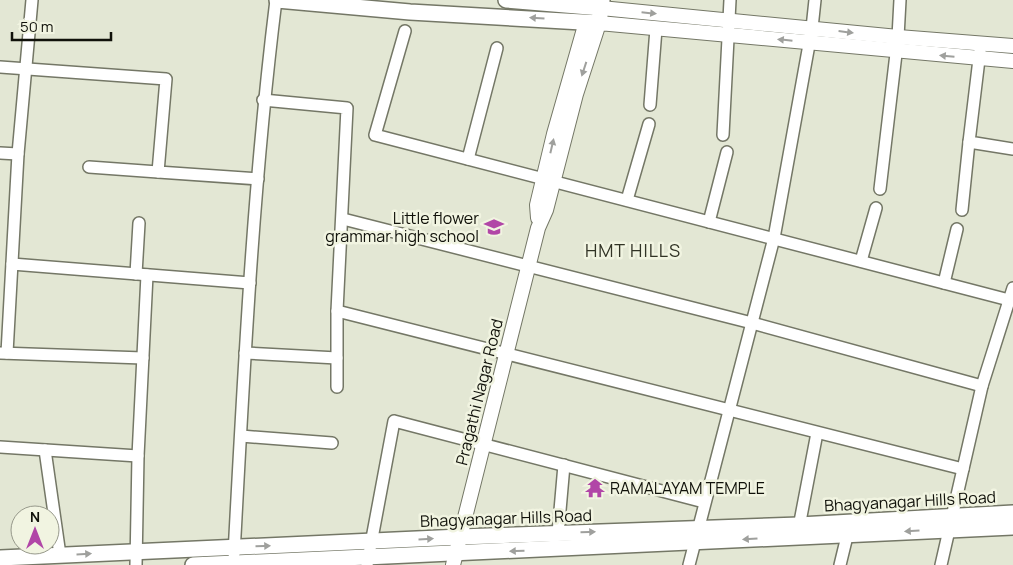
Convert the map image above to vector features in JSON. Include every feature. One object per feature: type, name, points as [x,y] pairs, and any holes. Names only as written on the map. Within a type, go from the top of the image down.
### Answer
[{"type":"main road","points":[[276,0],[410,12],[594,10]]},
{"type":"main road","points":[[506,0],[594,10]]},
{"type":"main road","name":"Bhagyanagar Hills Road","points":[[193,565],[455,559],[696,536],[951,523],[1013,513]]},
{"type":"main road","name":"Bhagyanagar Hills Road","points":[[951,523],[1013,527]]},
{"type":"main road","name":"Bhagyanagar Hills Road","points":[[6,560],[60,555],[136,558],[235,547],[558,533],[696,536]]},
{"type":"street","points":[[32,0],[18,154],[12,264],[3,353],[143,358]]},
{"type":"street","points":[[234,563],[245,354],[263,100],[276,0]]},
{"type":"street","points":[[723,136],[726,34],[730,0]]},
{"type":"street","points":[[689,565],[774,238],[810,42],[815,0]]},
{"type":"street","points":[[880,189],[897,44],[900,0]]},
{"type":"street","points":[[594,10],[812,28],[980,59],[1013,61]]},
{"type":"street","points":[[594,10],[656,29],[810,42],[1013,46]]},
{"type":"street","name":"Pragathi Nagar Road","points":[[455,559],[538,228],[537,205],[549,180],[576,94],[594,10]]},
{"type":"street","points":[[650,105],[656,29]]},
{"type":"street","points":[[404,31],[375,135],[944,283],[1011,294],[982,386],[941,565]]},
{"type":"street","points":[[962,210],[981,44]]},
{"type":"street","points":[[468,159],[497,48]]},
{"type":"street","points":[[0,67],[166,79],[158,172]]},
{"type":"street","points":[[263,100],[347,108],[337,311],[337,386]]},
{"type":"street","points":[[627,200],[649,124]]},
{"type":"street","points":[[969,142],[1013,149]]},
{"type":"street","points":[[709,222],[727,152]]},
{"type":"street","points":[[0,153],[18,154]]},
{"type":"street","points":[[89,168],[258,179]]},
{"type":"street","points":[[861,261],[876,208]]},
{"type":"street","points":[[343,219],[752,323],[982,386]]},
{"type":"street","points":[[136,558],[138,456],[143,358],[139,223]]},
{"type":"street","points":[[944,283],[957,229]]},
{"type":"street","points":[[12,264],[250,283]]},
{"type":"street","points":[[337,311],[962,469]]},
{"type":"street","points":[[245,354],[337,358]]},
{"type":"street","points":[[368,561],[394,421],[704,502]]},
{"type":"street","points":[[798,530],[817,433]]},
{"type":"street","points":[[241,436],[332,443]]},
{"type":"street","points":[[0,447],[138,456]]},
{"type":"street","points":[[45,450],[53,505]]},
{"type":"street","points":[[558,533],[564,464]]},
{"type":"street","points":[[840,565],[849,528]]},
{"type":"place","name":"Little flower grammar high school","points":[[494,227]]},
{"type":"place","name":"RAMALAYAM TEMPLE","points":[[595,488]]},
{"type":"district","name":"HMT HILLS","points":[[633,250]]}]
